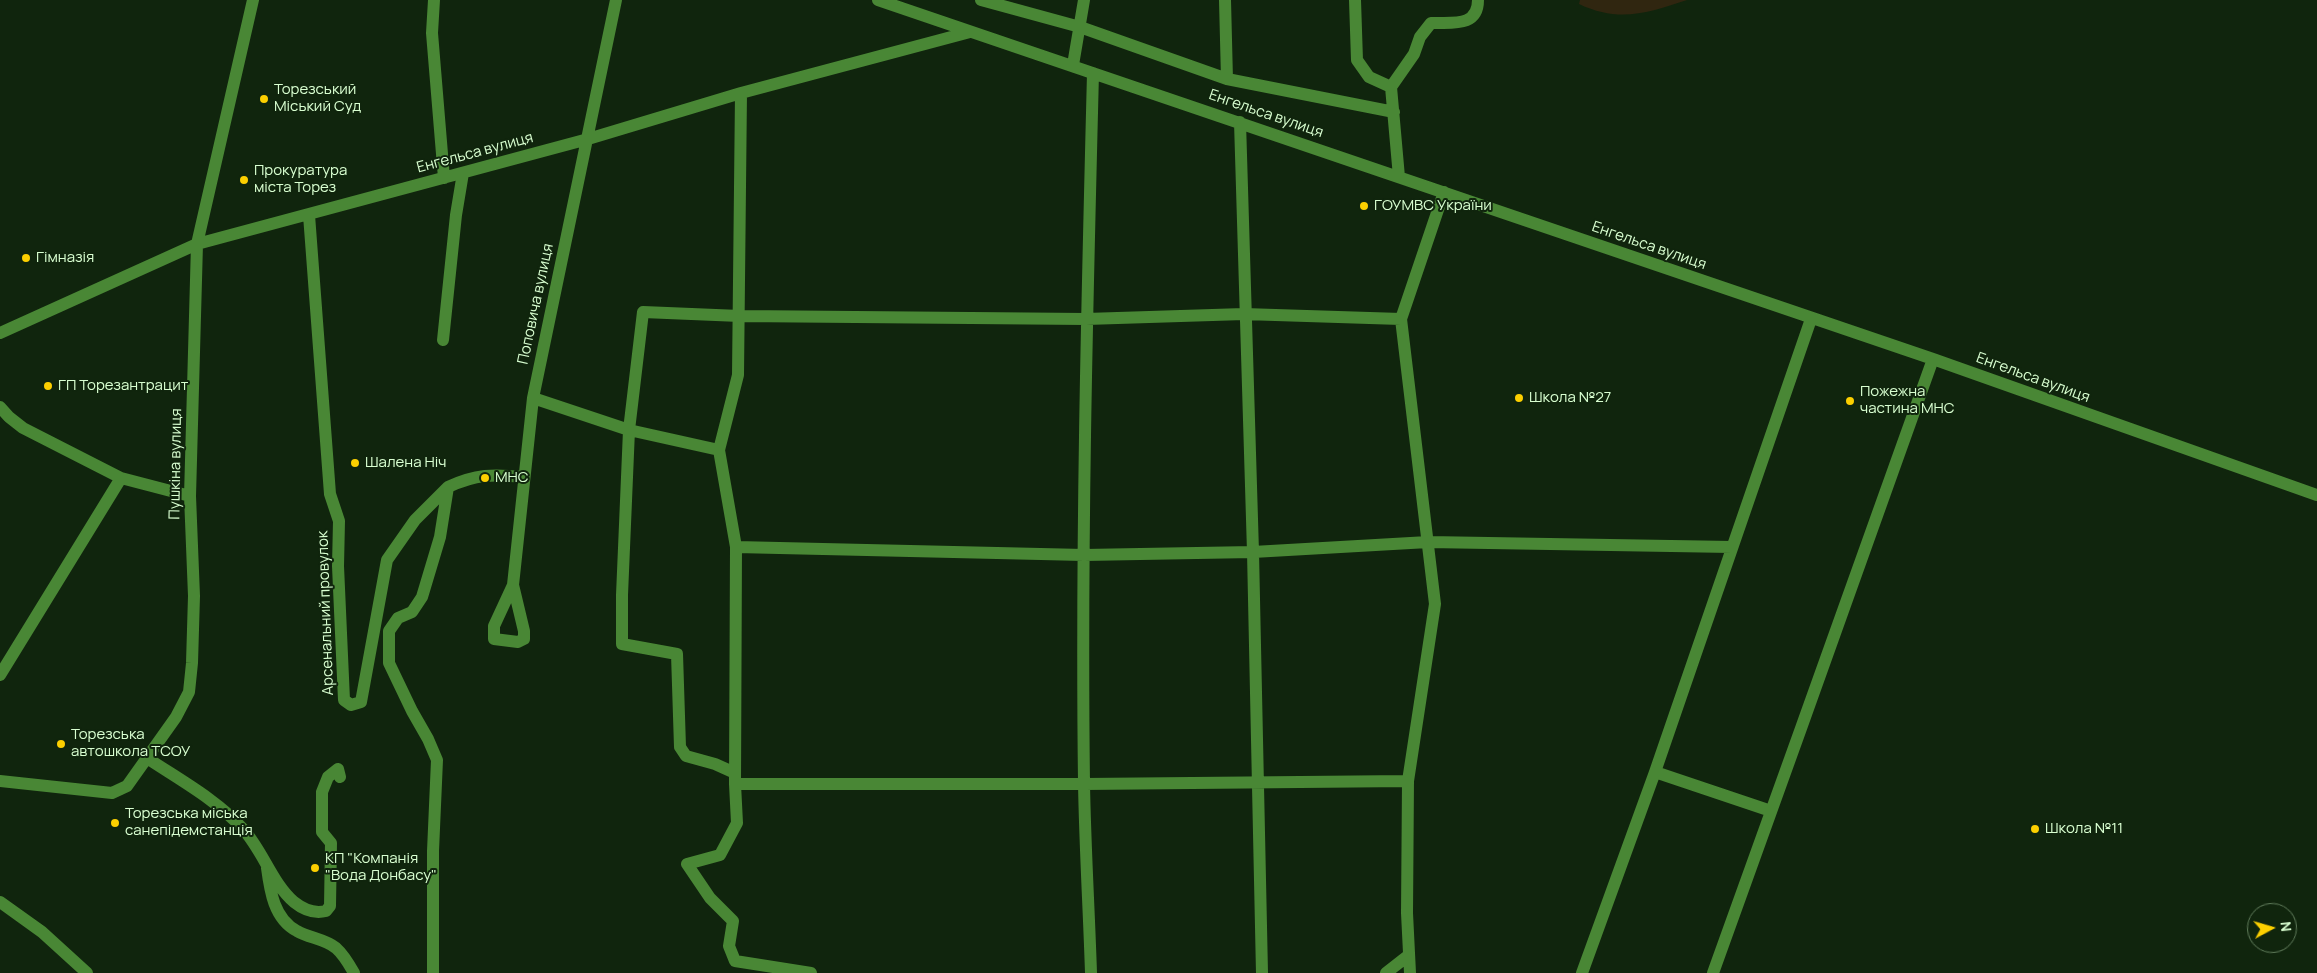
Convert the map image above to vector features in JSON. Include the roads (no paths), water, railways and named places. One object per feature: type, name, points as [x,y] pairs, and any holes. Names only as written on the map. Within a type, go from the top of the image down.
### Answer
[{"type":"street","name":"Пушкіна вулиця","points":[[0,781],[112,793],[126,786],[148,758],[176,716],[189,692],[194,596],[190,496],[196,244],[253,0]]},
{"type":"street","points":[[434,0],[432,33],[444,178]]},
{"type":"street","name":"Поповича вулиця","points":[[513,585],[523,477],[533,398],[616,0]]},
{"type":"street","name":"Енгельса вулиця","points":[[878,0],[1933,359],[2317,495]]},
{"type":"street","points":[[981,0],[1080,27],[1227,79],[1394,112]]},
{"type":"street","points":[[1073,65],[1084,0]]},
{"type":"street","points":[[1225,0],[1227,79]]},
{"type":"street","points":[[1355,0],[1357,60],[1369,77],[1391,88]]},
{"type":"street","points":[[1399,177],[1391,88],[1414,54],[1420,37],[1430,23],[1467,21],[1474,16],[1478,9],[1478,0]]},
{"type":"street","name":"Енгельса вулиця","points":[[0,333],[196,244],[588,139],[741,93],[970,32]]},
{"type":"street","points":[[1091,973],[1084,784],[1084,555],[1086,319],[1093,73]]},
{"type":"street","points":[[741,93],[738,375],[719,450],[736,547],[735,779],[737,823],[720,855],[687,864],[710,898],[733,921],[729,946],[735,961],[811,973]]},
{"type":"street","points":[[1240,122],[1244,314],[1253,552],[1262,973]]},
{"type":"street","points":[[442,340],[456,215],[463,173]]},
{"type":"street","points":[[1410,973],[1408,781],[1435,604],[1401,319],[1444,192]]},
{"type":"street","name":"Арсенальний провулок","points":[[309,215],[330,494],[339,521],[338,566],[344,700],[351,705],[361,702],[387,560],[416,520],[448,487]]},
{"type":"street","points":[[1401,319],[1244,314],[1086,319],[740,316],[642,312],[629,430],[622,595],[622,644],[677,654],[680,747],[686,756],[716,764],[735,779],[1084,784],[1408,781]]},
{"type":"street","points":[[1582,973],[1655,772],[1811,319]]},
{"type":"street","points":[[1713,973],[1855,582],[1933,359]]},
{"type":"street","points":[[533,398],[629,430],[719,450]]},
{"type":"street","points":[[0,406],[8,417],[23,428],[121,478],[190,496]]},
{"type":"street","points":[[434,973],[433,851],[437,760],[389,663],[390,631],[398,618],[412,612],[422,597],[440,537],[448,487],[465,479],[490,474],[523,477]]},
{"type":"street","points":[[0,675],[121,478]]},
{"type":"street","points":[[736,547],[1084,555],[1253,552],[1428,542],[1732,547]]},
{"type":"street","points":[[148,758],[218,806],[243,829],[294,902],[313,912],[326,911],[330,906],[332,889],[331,843],[322,832],[322,792],[328,777],[338,769],[340,778]]},
{"type":"street","points":[[1655,772],[1771,811]]},
{"type":"street","points":[[266,863],[270,892],[280,915],[297,932],[328,943],[337,949],[354,973]]},
{"type":"street","points":[[0,902],[42,932],[87,973]]},
{"type":"street","points":[[1386,973],[1409,955]]},
{"type":"place","name":"Торезський Міський Суд","points":[[264,99]]},
{"type":"place","name":"Прокуратура міста Торез","points":[[244,180]]},
{"type":"place","name":"ГОУМВС України","points":[[1364,206]]},
{"type":"place","name":"Гімназія","points":[[26,258]]},
{"type":"place","name":"ГП Торезантрацит","points":[[48,386]]},
{"type":"place","name":"Школа №27","points":[[1519,398]]},
{"type":"place","name":"Пожежна частина МНС","points":[[1850,401]]},
{"type":"place","name":"Шалена Нiч","points":[[355,463]]},
{"type":"place","name":"МНС","points":[[485,478]]},
{"type":"place","name":"Торезська автошкола ТСОУ","points":[[61,744]]},
{"type":"place","name":"Торезська міська санепідемстанція","points":[[115,823]]},
{"type":"place","name":"Школа №11","points":[[2035,829]]},
{"type":"place","name":"КП \"Компанія \"Вода Донбасу\"","points":[[315,868]]}]
